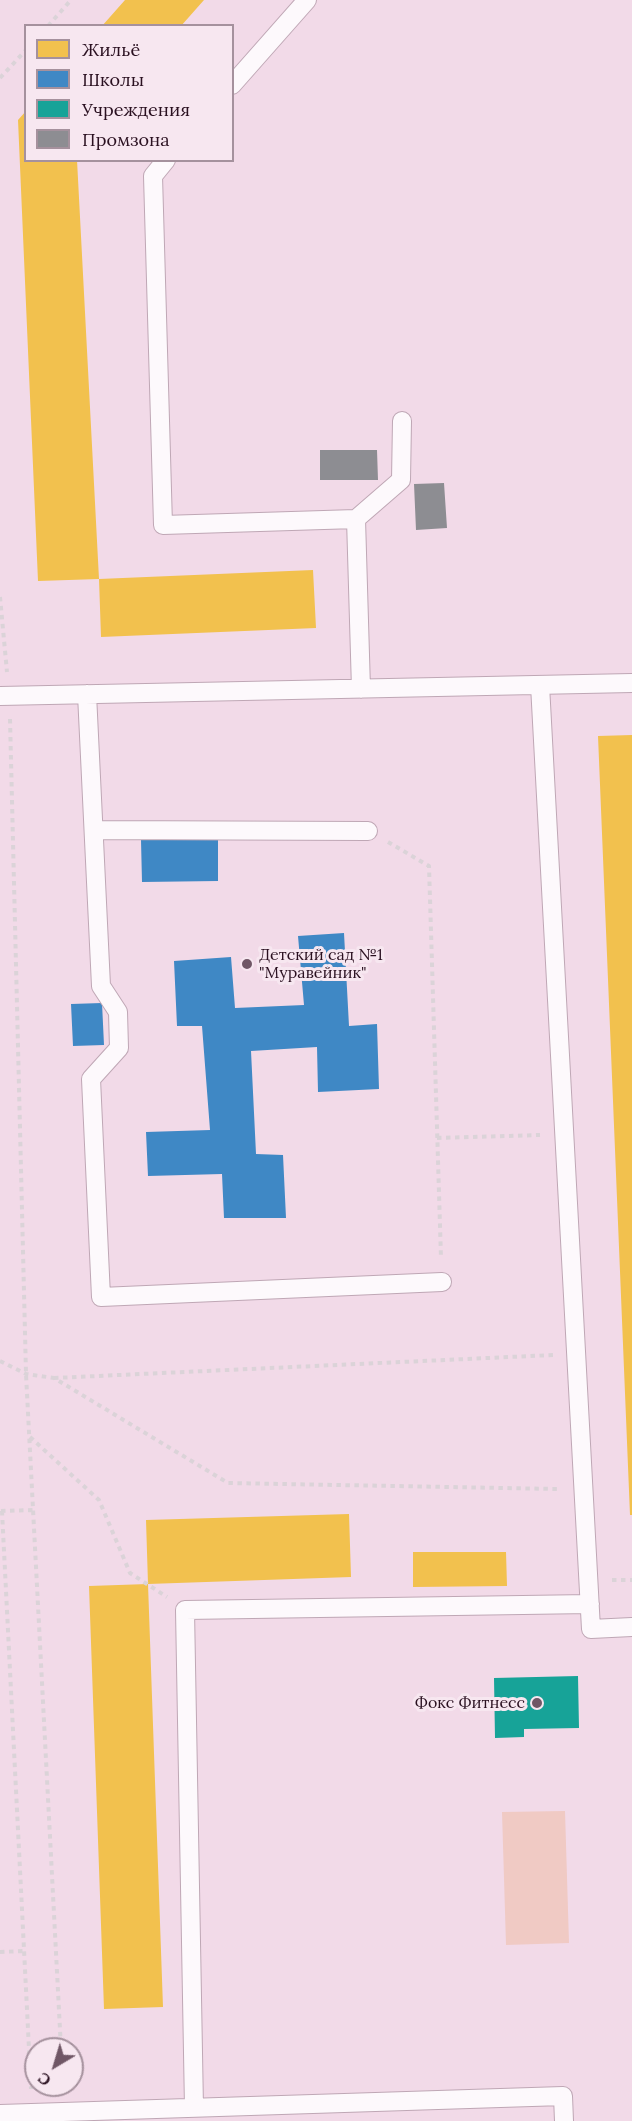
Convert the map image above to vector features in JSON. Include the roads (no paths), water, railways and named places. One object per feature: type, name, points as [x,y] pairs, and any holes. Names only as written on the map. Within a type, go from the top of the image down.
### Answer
[{"type":"lane","points":[[234,83],[307,0]]},
{"type":"lane","points":[[164,162],[153,176],[163,525],[356,519],[402,480],[402,421]]},
{"type":"lane","points":[[356,519],[361,689]]},
{"type":"lane","points":[[5,695],[632,683]]},
{"type":"lane","points":[[540,686],[591,1629],[632,1627]]},
{"type":"lane","points":[[87,694],[101,986],[118,1012],[119,1048],[91,1080],[101,1297],[441,1282]]},
{"type":"lane","points":[[94,830],[368,831]]},
{"type":"lane","points":[[194,2108],[185,1610],[590,1604]]},
{"type":"lane","points":[[0,2114],[563,2096],[564,2121]]},
{"type":"place","name":"Детский сад №1 \"Муравейник\"","points":[[247,964]]},
{"type":"place","name":"Фокс Фитнесс","points":[[537,1703]]}]
